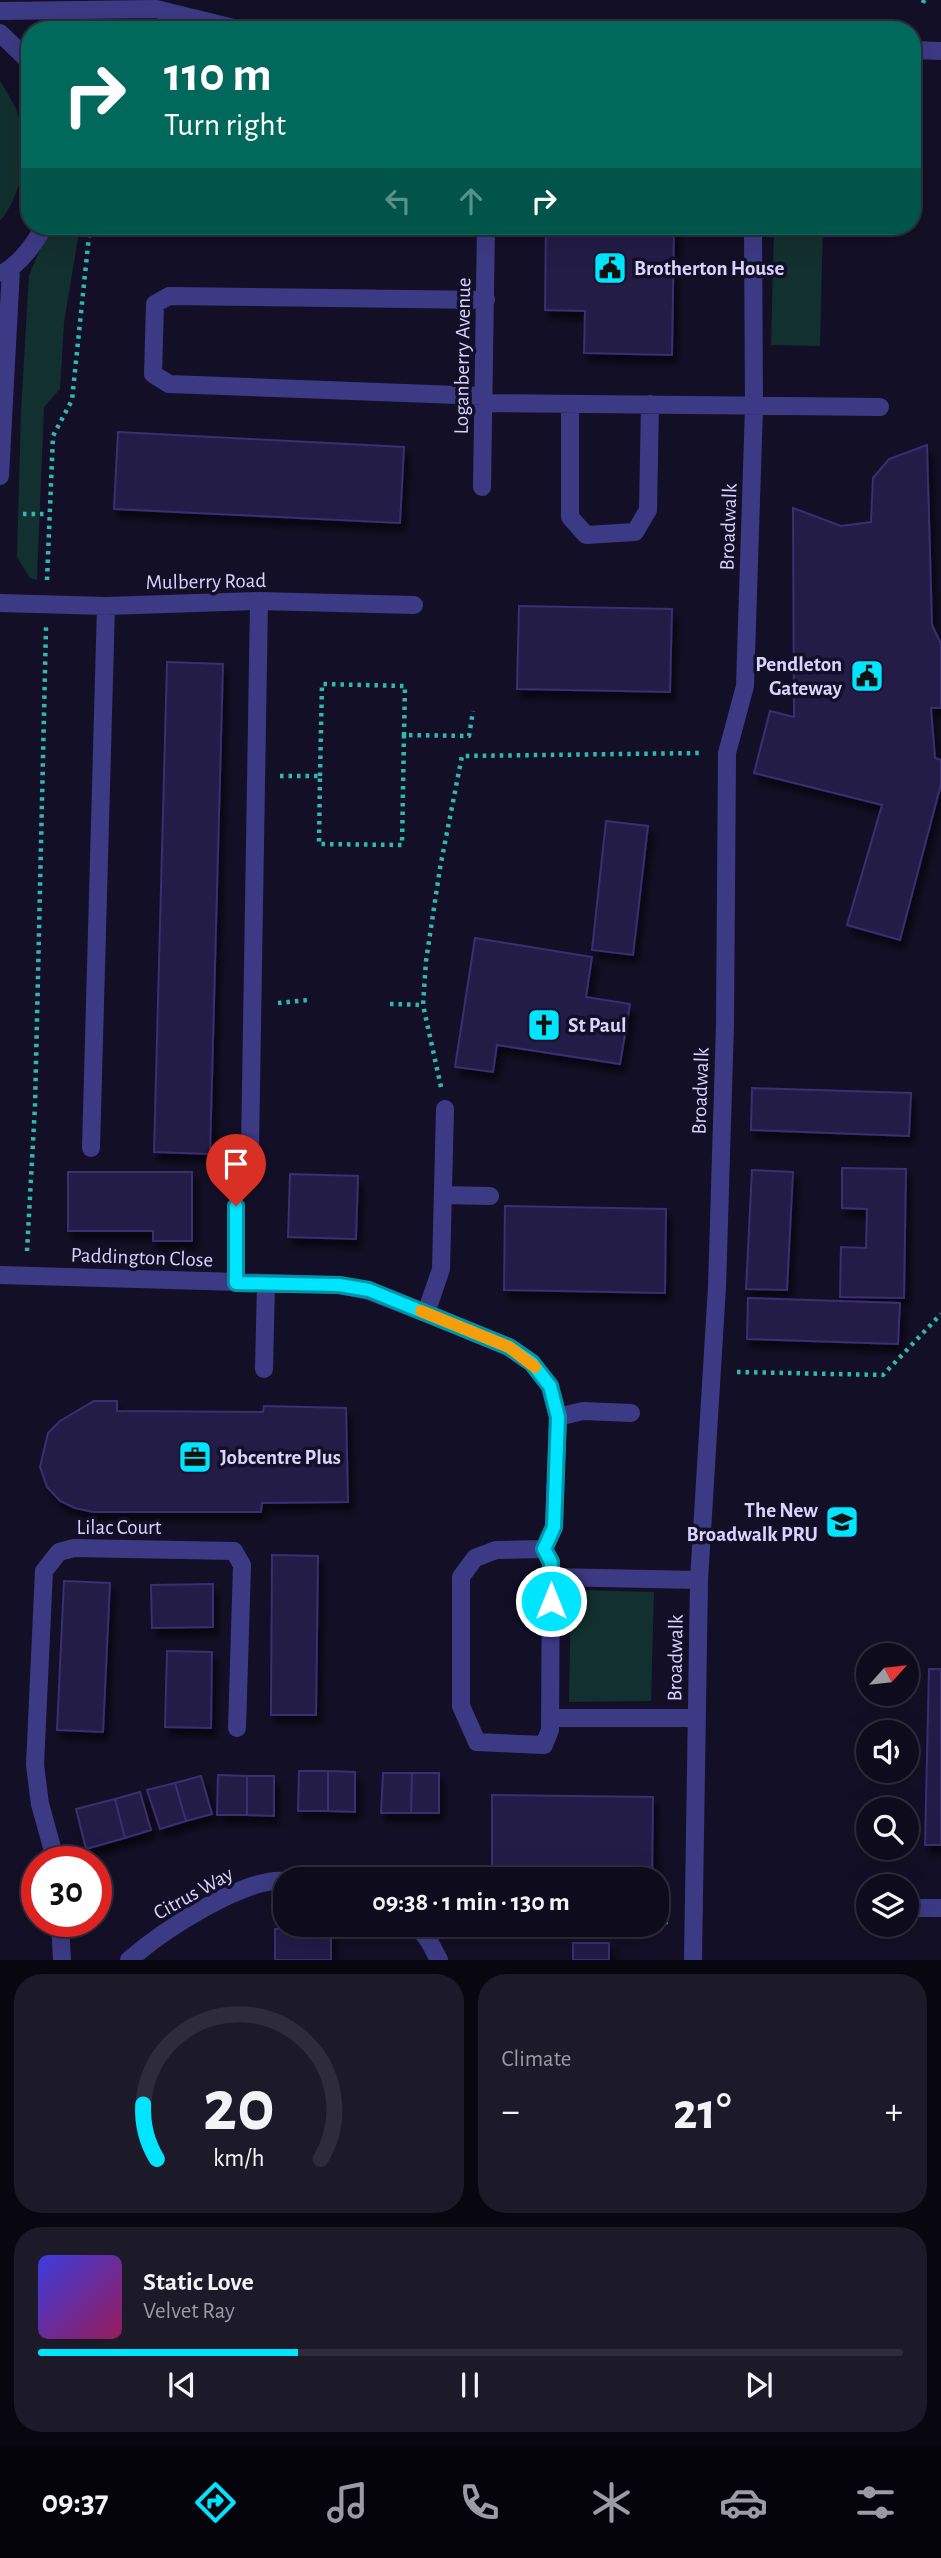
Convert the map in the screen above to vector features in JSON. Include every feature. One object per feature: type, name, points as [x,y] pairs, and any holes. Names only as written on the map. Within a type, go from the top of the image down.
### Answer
[{"type":"street","points":[[0,11],[156,9],[205,21]]},
{"type":"street","points":[[0,33],[21,53]]},
{"type":"street","points":[[921,50],[941,51]]},
{"type":"street","points":[[0,476],[6,271],[40,235]]},
{"type":"street","name":"Loganberry Avenue","points":[[482,487],[486,235]]},
{"type":"street","name":"Broadwalk","points":[[693,1959],[699,1580],[717,1287],[725,1024],[727,753],[746,686],[754,407],[753,235]]},
{"type":"street","points":[[486,300],[169,296],[156,304],[153,374],[169,384],[570,404],[880,407]]},
{"type":"street","points":[[570,404],[570,517],[586,535],[635,532],[648,510],[650,404]]},
{"type":"street","points":[[250,1148],[259,601]]},
{"type":"street","name":"Mulberry Road","points":[[0,603],[106,607],[259,601],[414,606]]},
{"type":"street","points":[[91,1148],[106,607]]},
{"type":"street","points":[[426,1313],[441,1269],[445,1108]]},
{"type":"street","points":[[443,1195],[490,1196]]},
{"type":"street","points":[[236,1206],[236,1283]]},
{"type":"street","name":"Paddington Close","points":[[0,1275],[339,1285],[369,1290],[509,1347],[532,1363],[550,1386],[558,1417],[554,1527],[544,1549]]},
{"type":"street","points":[[264,1369],[266,1284]]},
{"type":"street","points":[[558,1417],[583,1411],[631,1413]]},
{"type":"street","name":"Lilac Court","points":[[52,1846],[40,1804],[35,1765],[44,1571],[58,1552],[74,1548],[234,1551],[242,1565],[237,1728]]},
{"type":"street","points":[[544,1549],[551,1562],[550,1730],[544,1745],[478,1742],[461,1706],[461,1577],[475,1558],[496,1550],[544,1549]]},
{"type":"street","points":[[551,1577],[699,1580]]},
{"type":"street","points":[[550,1718],[697,1718]]},
{"type":"street","name":"Citrus Way","points":[[129,1959],[216,1902],[250,1887],[273,1883]]},
{"type":"street","points":[[919,1908],[941,1908]]},
{"type":"street","points":[[61,1937],[62,1959]]},
{"type":"street","points":[[426,1937],[439,1959]]},
{"type":"path","points":[[26,1276],[36,1090],[48,514],[53,436],[72,400],[89,235]]},
{"type":"path","points":[[23,514],[48,514]]},
{"type":"path","points":[[322,684],[405,686],[404,735],[402,845],[319,844],[322,684]]},
{"type":"path","points":[[404,735],[469,736],[473,711]]},
{"type":"path","points":[[445,1108],[423,1005],[426,961],[436,895],[463,756],[727,753]]},
{"type":"path","points":[[256,775],[320,776]]},
{"type":"path","points":[[390,1004],[423,1005]]},
{"type":"path","points":[[711,1372],[883,1374],[941,1314]]},
{"type":"green space","points":[[0,81],[19,119],[21,176],[15,195],[0,221]]},
{"type":"green space","points":[[46,235],[79,235],[64,323],[60,389],[44,407],[37,580],[30,578],[17,557],[21,412],[29,275]]},
{"type":"green space","points":[[774,235],[823,235],[820,346],[771,345]]},
{"type":"green space","points":[[579,1590],[654,1592],[651,1701],[569,1702],[571,1595]]},
{"type":"building","name":"Brotherton House","points":[[546,235],[674,235],[672,355],[584,353],[585,311],[545,310]]},
{"type":"building","points":[[118,432],[404,447],[400,523],[114,509]]},
{"type":"building","name":"Pendleton Gateway","points":[[927,445],[932,625],[941,644],[941,708],[931,708],[935,758],[941,760],[941,784],[900,940],[847,925],[882,805],[754,773],[770,711],[794,717],[793,508],[841,526],[871,522],[873,478],[889,459]]},
{"type":"building","points":[[519,606],[672,609],[670,692],[517,689]]},
{"type":"building","points":[[167,662],[223,664],[210,1154],[154,1152]]},
{"type":"building","points":[[606,821],[648,826],[633,955],[592,950]]},
{"type":"building","name":"St Paul","points":[[475,938],[592,957],[586,997],[630,1004],[620,1064],[497,1045],[493,1072],[455,1067]]},
{"type":"building","points":[[752,1088],[911,1093],[909,1136],[751,1130]]},
{"type":"building","points":[[842,1168],[906,1169],[904,1298],[840,1297],[841,1247],[866,1248],[867,1209],[842,1208]]},
{"type":"building","points":[[752,1170],[793,1172],[787,1290],[746,1289]]},
{"type":"building","points":[[68,1172],[192,1172],[192,1241],[153,1241],[153,1231],[68,1231]]},
{"type":"building","points":[[290,1174],[358,1176],[356,1239],[288,1237]]},
{"type":"building","points":[[505,1206],[666,1209],[665,1293],[504,1290]]},
{"type":"building","points":[[748,1298],[900,1303],[898,1344],[747,1339]]},
{"type":"building","name":"Jobcentre Plus","points":[[94,1401],[117,1401],[117,1411],[263,1412],[264,1406],[346,1408],[348,1502],[262,1503],[261,1512],[93,1512],[75,1508],[60,1501],[47,1487],[40,1467],[48,1433],[60,1421]]},
{"type":"building","points":[[272,1555],[318,1556],[316,1715],[271,1715]]},
{"type":"building","points":[[64,1581],[110,1583],[103,1732],[57,1730]]},
{"type":"building","points":[[213,1584],[213,1627],[152,1628],[151,1585]]},
{"type":"building","points":[[167,1651],[212,1652],[211,1728],[165,1727]]},
{"type":"building","points":[[929,1669],[941,1669],[941,1845],[925,1845]]},
{"type":"building","points":[[299,1771],[328,1771],[328,1811],[298,1811]]},
{"type":"building","points":[[328,1771],[355,1772],[355,1812],[328,1811]]},
{"type":"building","points":[[383,1773],[412,1773],[411,1813],[381,1813]]},
{"type":"building","points":[[412,1773],[439,1773],[439,1813],[411,1813]]},
{"type":"building","points":[[218,1775],[247,1776],[247,1815],[217,1815]]},
{"type":"building","points":[[201,1776],[212,1814],[186,1821],[175,1783]]},
{"type":"building","points":[[247,1776],[274,1776],[274,1816],[247,1815]]},
{"type":"building","points":[[175,1783],[186,1821],[160,1829],[147,1790]]},
{"type":"building","points":[[140,1792],[151,1830],[125,1838],[115,1799]]},
{"type":"building","points":[[492,1795],[653,1797],[652,1867],[492,1867]]},
{"type":"building","points":[[115,1799],[125,1838],[97,1846],[85,1846],[76,1809]]},
{"type":"building","points":[[275,1937],[331,1937],[331,1960],[275,1960]]},
{"type":"building","points":[[573,1943],[609,1943],[609,1960],[573,1960]]},
{"type":"slow traffic","points":[[421,1311],[509,1347],[535,1367]]},
{"type":"place","name":"Brotherton House","points":[[610,268]]},
{"type":"place","name":"Pendleton Gateway","points":[[867,676]]},
{"type":"place","name":"St Paul","points":[[544,1025]]},
{"type":"place","name":"Jobcentre Plus","points":[[195,1457]]},
{"type":"place","name":"The New Broadwalk PRU","points":[[842,1522]]},
{"type":"route","points":[[236,1206],[236,1283],[339,1285],[369,1290],[509,1347],[532,1363],[550,1386],[558,1417],[554,1527],[544,1549],[551,1562],[551,1601]]}]
